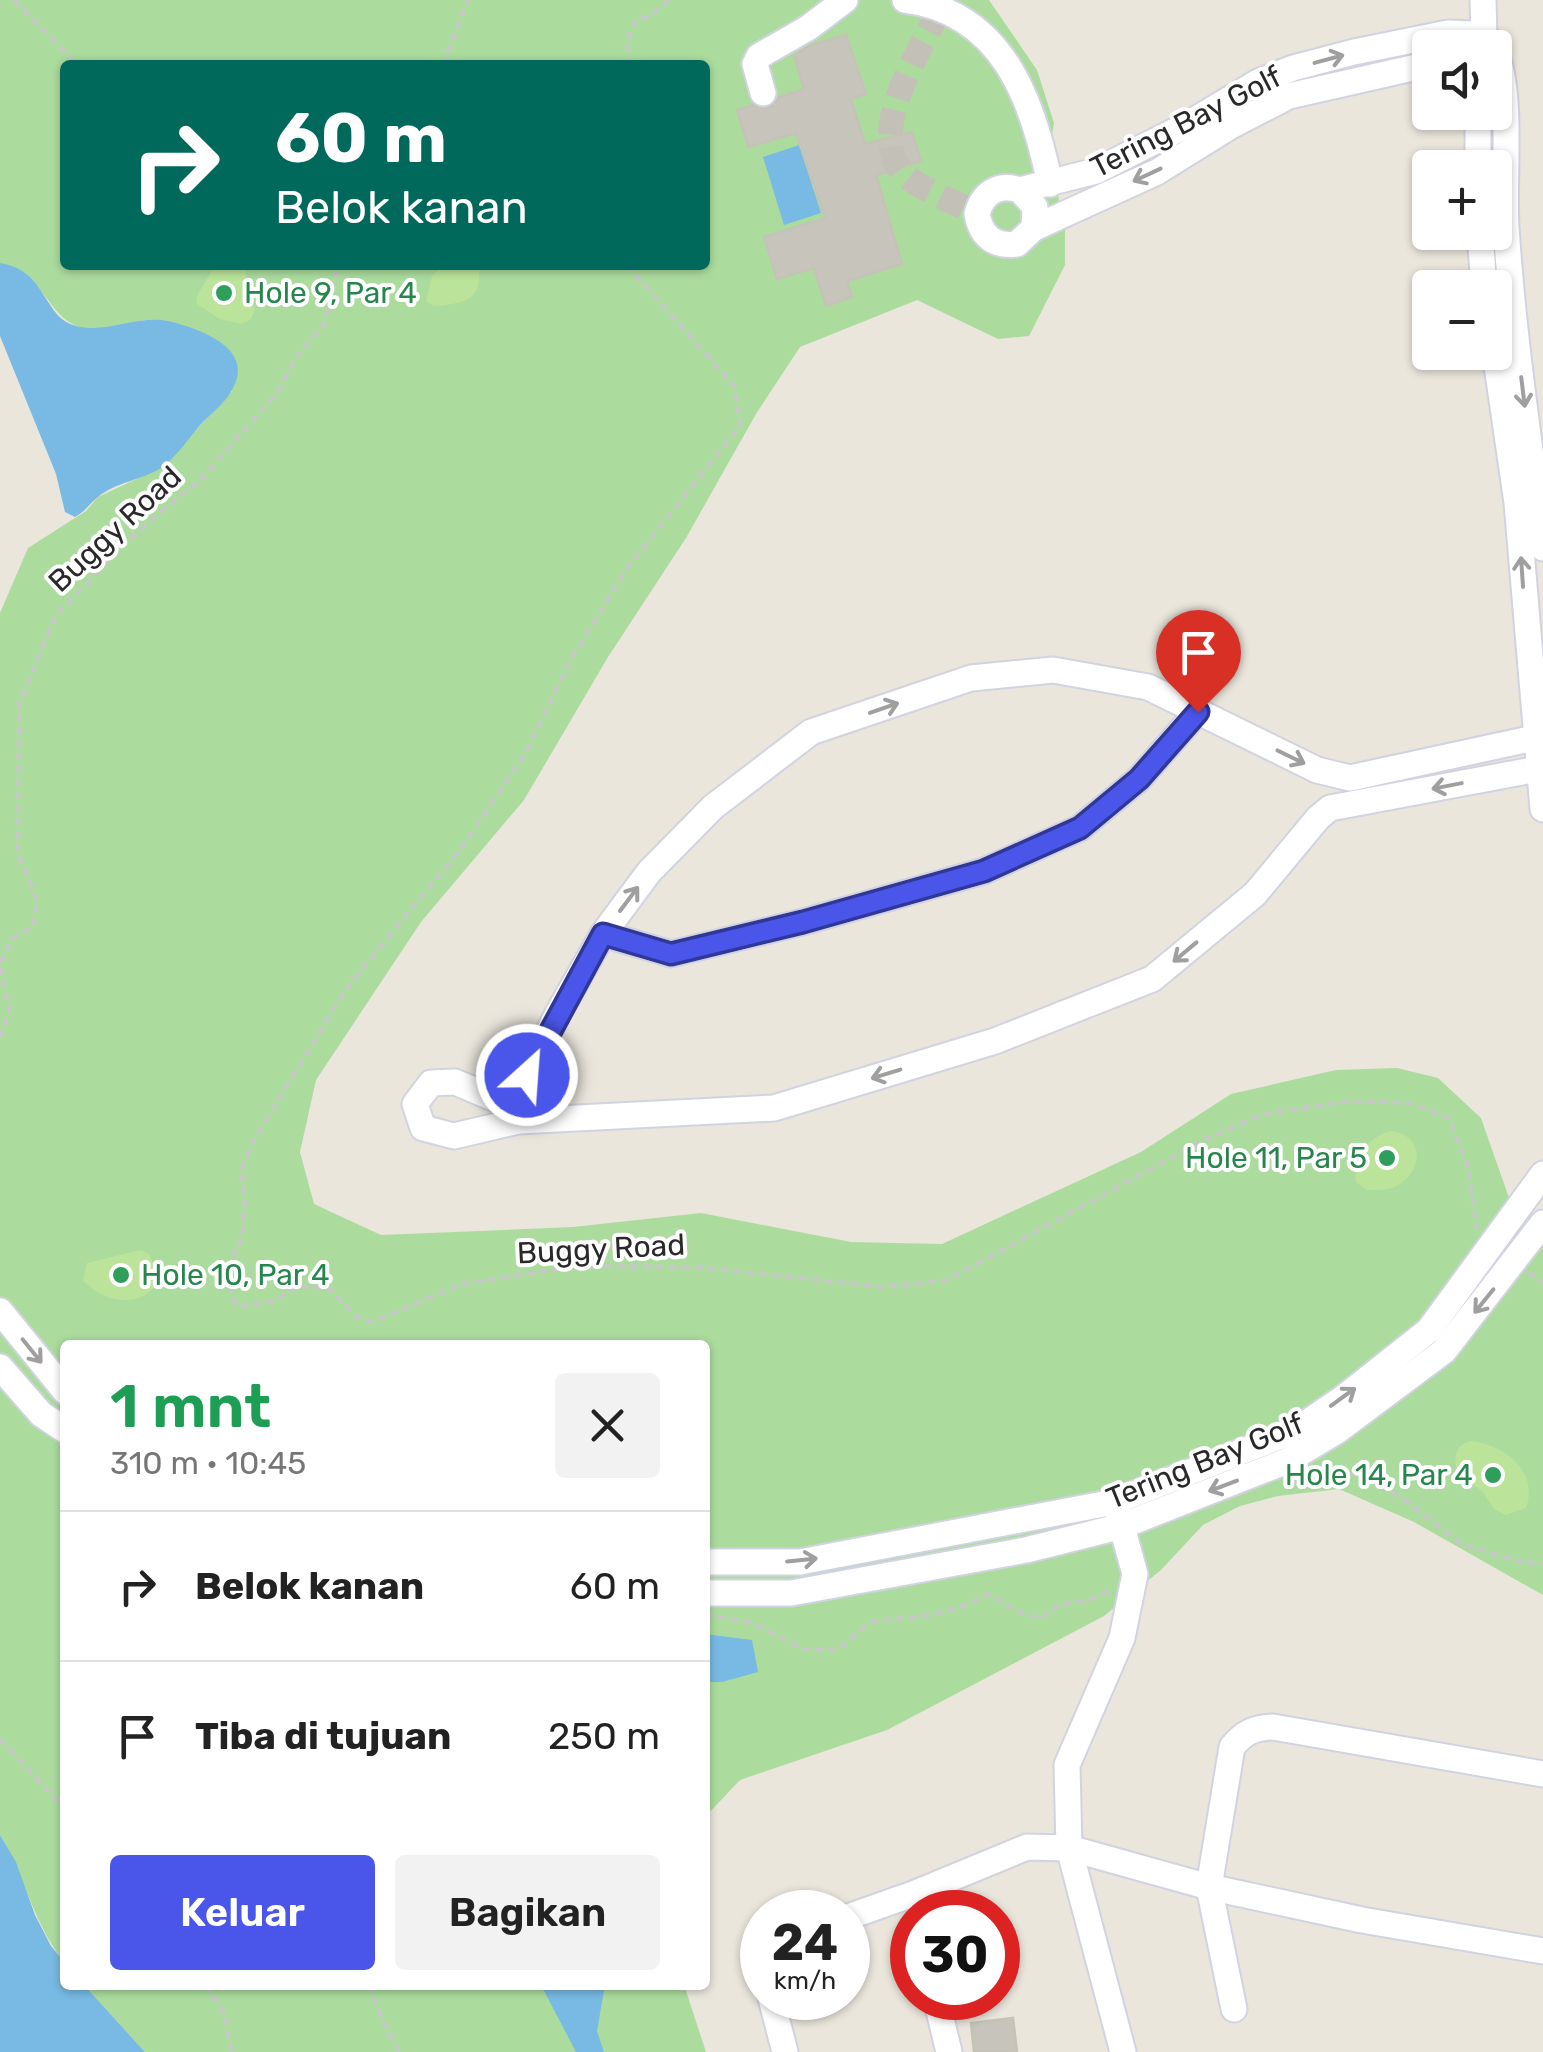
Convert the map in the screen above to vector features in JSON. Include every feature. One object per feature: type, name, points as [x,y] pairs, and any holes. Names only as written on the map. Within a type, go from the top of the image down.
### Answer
[{"type":"street","points":[[763,93],[756,64],[759,56],[808,28],[845,0]]},
{"type":"street","name":"Tering Bay Golf","points":[[905,0],[940,8],[983,34],[1002,52],[1019,80],[1050,184]]},
{"type":"street","points":[[1483,0],[1486,30]]},
{"type":"street","name":"Tering Bay Golf","points":[[1412,40],[1354,52],[1258,82],[1226,116],[1157,172],[1034,228],[1027,238],[1006,246],[985,235],[978,214],[985,196],[992,190],[1020,190],[1096,171],[1226,116],[1289,96],[1412,68]]},
{"type":"street","points":[[1503,130],[1509,272],[1543,548]]},
{"type":"street","points":[[1020,190],[1035,206],[1034,228]]},
{"type":"street","points":[[1498,370],[1517,503],[1543,808]]},
{"type":"street","points":[[1539,737],[1350,778],[1316,770],[1148,687],[1053,670],[971,678],[812,732],[713,807],[649,872],[603,934],[557,1014],[515,1114],[774,1108],[995,1041],[1152,979],[1255,894],[1330,808],[1541,768]]},
{"type":"street","points":[[603,934],[671,954],[984,871],[1080,828],[1139,779],[1198,712]]},
{"type":"street","name":"Tering Bay Golf","points":[[710,1593],[791,1593],[1026,1550],[1118,1514],[1296,1430],[1344,1398],[1428,1330],[1543,1174]]},
{"type":"street","name":"Tering Bay Golf","points":[[710,1562],[800,1562],[1118,1514],[1287,1461],[1337,1430],[1444,1351],[1543,1223]]},
{"type":"street","points":[[0,1310],[60,1385]]},
{"type":"street","points":[[0,1367],[41,1414],[60,1427]]},
{"type":"street","points":[[1118,1514],[1134,1574],[1122,1638],[1066,1766],[1069,1848],[1123,2052]]},
{"type":"street","points":[[1234,2009],[1209,1887],[1232,1747],[1241,1735],[1254,1728],[1273,1727],[1543,1774]]},
{"type":"street","points":[[941,1890],[1027,1847],[1069,1848],[1209,1887],[1362,1920],[1543,1951]]},
{"type":"street","points":[[777,2020],[785,2052]]},
{"type":"street","points":[[941,2020],[949,2052]]},
{"type":"path","points":[[14,0],[73,60]]},
{"type":"path","points":[[448,60],[468,0]]},
{"type":"path","points":[[629,60],[628,40],[634,22],[669,0]]},
{"type":"path","name":"Buggy Road","points":[[0,1038],[10,1008],[0,965],[12,938],[32,927],[38,902],[18,854],[20,704],[56,615],[102,565],[203,477],[264,409],[324,324],[337,270]]},
{"type":"path","name":"Buggy Road","points":[[632,270],[736,386],[740,426],[627,568],[569,663],[524,754],[463,846],[346,989],[254,1140],[241,1171],[242,1237],[224,1276],[237,1306],[270,1302],[299,1286],[329,1288],[355,1316],[372,1322],[462,1284],[578,1266],[696,1267],[883,1287],[947,1280],[1206,1138],[1262,1115],[1350,1101],[1410,1103],[1449,1118],[1468,1164],[1479,1239],[1490,1246]]},
{"type":"path","points":[[1514,1263],[1543,1282]]},
{"type":"path","points":[[0,1739],[60,1804]]},
{"type":"path","points":[[208,1990],[224,2012],[232,2052]]},
{"type":"path","points":[[371,1990],[400,2052]]},
{"type":"green space","points":[[0,0],[989,0],[1037,70],[1054,123],[1049,152],[1065,229],[1065,265],[1029,336],[998,339],[917,300],[800,347],[524,800],[421,922],[316,1080],[300,1152],[314,1204],[381,1235],[573,1227],[701,1213],[851,1242],[942,1244],[1141,1152],[1231,1094],[1336,1070],[1397,1068],[1438,1078],[1481,1118],[1508,1195],[1543,1228],[1543,1595],[1414,1522],[1339,1489],[1278,1496],[1240,1506],[1203,1525],[1161,1570],[1104,1616],[887,1730],[740,1780],[710,1812],[710,1340],[60,1340],[60,1956],[45,1933],[0,1835],[0,613],[28,548],[86,511],[98,497],[162,467],[232,391],[144,320],[102,329],[74,325],[16,268],[0,263]]},
{"type":"green space","name":"Hole 9, Par 4","points":[[212,270],[246,270],[255,310],[251,319],[242,324],[220,319],[197,304],[197,296]]},
{"type":"green space","points":[[439,270],[479,270],[475,293],[455,304],[434,306],[426,301],[432,276]]},
{"type":"green space","name":"Hole 11, Par 5","points":[[1390,1131],[1401,1133],[1414,1145],[1414,1169],[1396,1186],[1367,1190],[1356,1182],[1360,1157],[1368,1144]]},
{"type":"green space","name":"Hole 10, Par 4","points":[[140,1250],[149,1254],[160,1278],[144,1295],[124,1300],[113,1298],[83,1281],[87,1263]]},
{"type":"green space","name":"Hole 14, Par 4","points":[[1471,1441],[1496,1448],[1516,1462],[1528,1483],[1526,1508],[1506,1515],[1494,1509],[1483,1492],[1456,1471],[1457,1452]]},
{"type":"green space","points":[[89,1990],[686,1990],[706,2052],[145,2052]]},
{"type":"water","points":[[799,145],[821,213],[784,225],[763,157]]},
{"type":"water","points":[[0,263],[27,274],[55,312],[73,325],[98,328],[147,320],[172,322],[222,343],[237,362],[238,374],[230,393],[172,458],[154,472],[105,492],[75,517],[65,512],[56,474],[0,336]]},
{"type":"water","points":[[710,1635],[752,1640],[758,1672],[710,1682]]},
{"type":"water","points":[[0,1835],[16,1862],[35,1915],[60,1957],[60,1990],[89,1990],[145,2052],[0,2052]]},
{"type":"water","points":[[544,1990],[604,1990],[597,2031],[604,2052],[576,2052]]},
{"type":"building","points":[[846,35],[866,94],[851,99],[865,144],[912,132],[921,161],[876,175],[902,264],[847,281],[852,297],[826,306],[814,268],[777,279],[764,237],[825,218],[796,133],[748,147],[737,110],[753,105],[768,108],[779,97],[804,89],[794,55],[811,45]]},
{"type":"building","points":[[1013,2020],[1017,2052],[974,2052],[971,2023]]},
{"type":"tunnel","points":[[940,9],[899,95],[891,142],[895,162],[909,178],[977,214]]},
{"type":"place","name":"Hole 9, Par 4","points":[[224,293]]},
{"type":"place","name":"Hole 11, Par 5","points":[[1387,1158]]},
{"type":"place","name":"Hole 10, Par 4","points":[[121,1275]]},
{"type":"place","name":"Hole 14, Par 4","points":[[1493,1475]]},
{"type":"route","points":[[527,1075],[603,934],[671,954],[984,871],[1080,828],[1139,779],[1198,712]]}]
